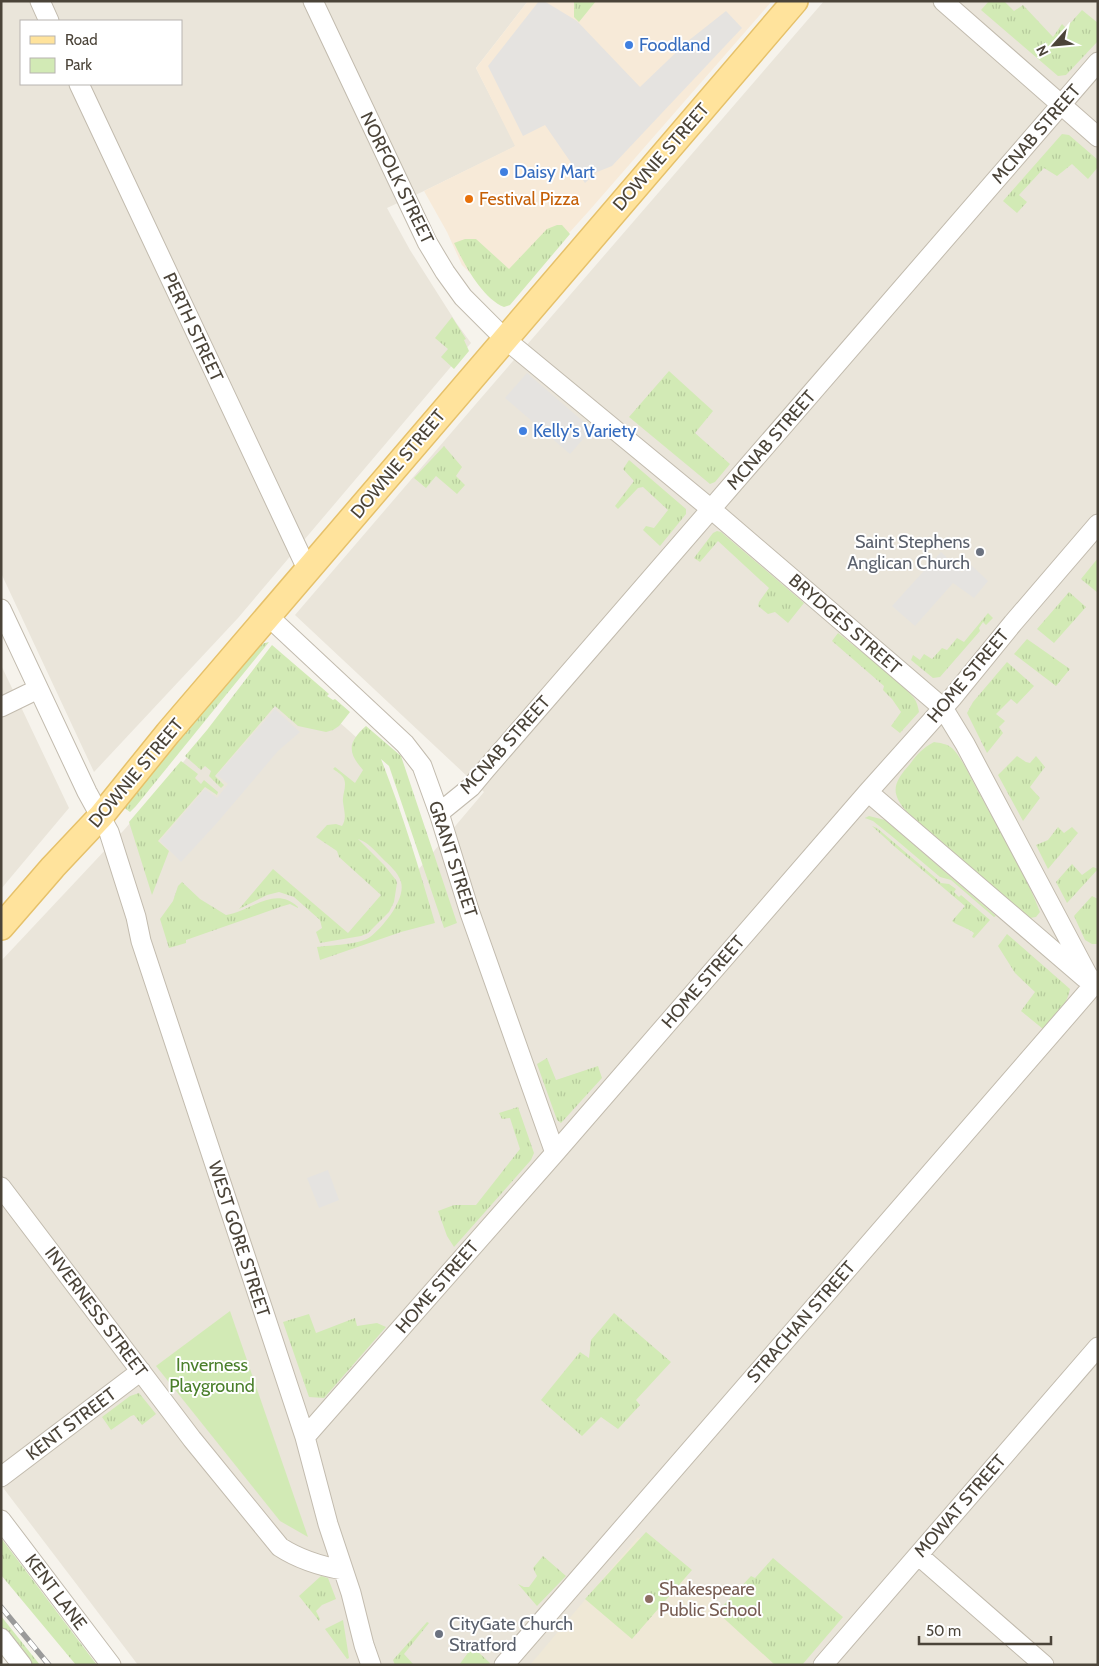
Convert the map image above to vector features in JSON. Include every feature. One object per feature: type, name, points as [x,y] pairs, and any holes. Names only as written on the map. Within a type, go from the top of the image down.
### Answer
[{"type":"main road","name":"DOWNIE STREET","points":[[1,927],[101,816],[168,733],[269,618],[795,1]]},
{"type":"street","points":[[40,1],[49,20]]},
{"type":"street","name":"NORFOLK STREET","points":[[313,1],[427,242],[458,290],[505,339]]},
{"type":"street","points":[[943,1],[1098,137]]},
{"type":"street","name":"MCNAB STREET","points":[[439,813],[470,787],[1098,62]]},
{"type":"street","name":"PERTH STREET","points":[[78,85],[308,571]]},
{"type":"street","name":"BRYDGES STREET","points":[[505,339],[711,509],[943,708],[1096,984]]},
{"type":"street","name":"HOME STREET","points":[[305,1437],[943,708],[1098,524]]},
{"type":"street","name":"WEST GORE STREET","points":[[1,609],[87,792],[109,832],[136,917],[144,949],[305,1437],[328,1524],[351,1593],[371,1665]]},
{"type":"street","name":"GRANT STREET","points":[[269,618],[411,750],[422,766],[472,918],[555,1153]]},
{"type":"street","points":[[1,707],[38,689]]},
{"type":"street","points":[[868,792],[1041,942],[1096,984]]},
{"type":"street","name":"STRACHAN STREET","points":[[504,1665],[1096,984]]},
{"type":"street","name":"INVERNESS STREET","points":[[1,1187],[192,1439],[280,1548],[318,1566],[343,1570]]},
{"type":"street","name":"MOWAT STREET","points":[[823,1665],[1098,1347]]},
{"type":"street","name":"KENT STREET","points":[[1,1477],[141,1371]]},
{"type":"street","name":"KENT LANE","points":[[1,1520],[111,1665]]},
{"type":"street","points":[[918,1555],[1044,1665]]},
{"type":"street","points":[[1,1638],[22,1665]]},
{"type":"street","points":[[363,1665],[364,1645]]},
{"type":"shaded area","points":[[1,1],[528,1],[476,68],[516,146],[387,208],[410,250],[471,343],[238,618],[94,772],[1,573]]},
{"type":"shaded area","points":[[528,1],[772,1],[588,212],[503,306],[462,265],[447,232],[424,191],[515,146],[476,68]]},
{"type":"shaded area","points":[[539,1],[544,1],[577,21],[640,87],[688,41],[726,11],[742,28],[612,166],[597,172],[585,183],[545,125],[523,136],[488,66]]},
{"type":"shaded area","points":[[824,1],[1098,1],[1098,1665],[138,1665],[1,1485],[1,961],[124,830],[271,661],[366,746],[418,870],[484,792],[295,615]]},
{"type":"shaded area","points":[[527,373],[592,429],[570,454],[505,398]]},
{"type":"shaded area","points":[[941,552],[962,572],[970,564],[988,581],[974,598],[953,583],[915,626],[892,606]]},
{"type":"shaded area","points":[[1,665],[69,808],[1,889]]},
{"type":"shaded area","points":[[275,709],[300,732],[278,751],[181,862],[160,841],[205,789],[217,798],[228,784],[217,775]]},
{"type":"shaded area","points":[[328,1170],[339,1200],[319,1208],[307,1178]]},
{"type":"shaded area","name":"Shakespeare Public School","points":[[638,1537],[785,1660],[783,1665],[530,1665]]},
{"type":"green space","points":[[574,1],[596,1],[579,22],[574,17]]},
{"type":"green space","points":[[989,1],[1004,1],[1014,11],[1023,5],[1053,37],[1062,24],[1066,28],[1082,10],[1098,23],[1098,41],[1066,75],[1058,76],[981,10]]},
{"type":"green space","points":[[1062,134],[1069,135],[1098,160],[1098,167],[1088,179],[1072,164],[1057,176],[1044,168],[1019,195],[1027,202],[1017,213],[1003,201]]},
{"type":"green space","points":[[562,225],[570,234],[510,305],[504,307],[488,296],[474,280],[454,243],[465,239],[476,239],[509,269],[547,229]]},
{"type":"green space","points":[[452,317],[466,339],[464,340],[469,351],[454,369],[441,357],[448,349],[435,338]]},
{"type":"green space","points":[[669,371],[713,411],[695,433],[730,464],[715,482],[710,484],[629,417]]},
{"type":"green space","points":[[444,446],[462,467],[456,476],[465,485],[457,494],[436,476],[426,488],[414,478]]},
{"type":"green space","points":[[629,460],[686,509],[686,514],[660,546],[643,530],[646,526],[654,528],[668,510],[643,487],[638,488],[618,509],[615,506],[634,481],[623,469]]},
{"type":"green space","points":[[721,532],[804,603],[788,623],[775,612],[768,614],[758,606],[769,588],[718,541],[700,562],[694,558],[713,533]]},
{"type":"green space","points":[[1098,558],[1098,593],[1081,579]]},
{"type":"green space","points":[[1069,592],[1086,607],[1054,643],[1037,629]]},
{"type":"green space","points":[[988,613],[993,618],[986,625],[983,622],[979,628],[980,631],[940,677],[933,678],[911,660],[913,655],[920,660],[924,654],[932,659],[942,648],[947,650],[957,638],[964,642]]},
{"type":"green space","points":[[838,633],[888,672],[915,700],[919,712],[900,733],[891,726],[901,712],[883,690],[884,686],[832,641]]},
{"type":"green space","points":[[1027,639],[1070,669],[1056,686],[1014,654]]},
{"type":"green space","points":[[269,642],[136,806],[130,812],[123,807],[256,648],[261,644]]},
{"type":"green space","points":[[272,645],[329,694],[327,696],[333,700],[335,699],[350,712],[339,726],[326,732],[298,726],[275,706],[215,776],[224,785],[221,788],[209,776],[211,771],[205,766],[201,770],[185,756]]},
{"type":"green space","points":[[1007,662],[1034,686],[1017,704],[1011,699],[996,714],[1005,721],[999,727],[1003,733],[987,753],[967,713],[973,702]]},
{"type":"green space","points":[[366,726],[401,756],[457,923],[444,928],[389,766],[381,759],[410,840],[435,923],[401,932],[320,960],[317,947],[365,940],[381,927],[397,904],[402,889],[398,875],[365,842],[358,839],[384,865],[397,883],[394,902],[389,912],[368,933],[361,936],[320,943],[316,932],[322,928],[320,920],[294,897],[279,892],[267,895],[239,909],[273,869],[348,933],[381,895],[339,857],[337,851],[316,837],[327,825],[336,824],[342,826],[344,823],[344,780],[333,769],[335,767],[355,783],[363,770],[354,758],[352,747],[356,737]]},
{"type":"green space","points":[[934,742],[950,747],[963,762],[1027,881],[1040,912],[1036,917],[1030,918],[901,805],[896,793],[897,782],[900,776],[918,754]]},
{"type":"green space","points":[[1017,756],[1030,763],[1036,756],[1045,767],[1030,787],[1040,798],[1023,821],[998,775]]},
{"type":"green space","points":[[181,761],[198,774],[195,778],[201,784],[204,780],[218,792],[217,795],[205,787],[158,841],[169,851],[152,895],[129,822]]},
{"type":"green space","points":[[869,816],[885,820],[996,916],[994,917],[951,880],[940,877],[873,821],[865,818]]},
{"type":"green space","points":[[872,826],[877,828],[941,883],[949,884],[956,889],[954,892],[959,897],[961,895],[990,920],[974,938],[972,937],[974,933],[969,929],[952,921],[965,906]]},
{"type":"green space","points":[[1058,827],[1064,833],[1072,827],[1078,833],[1048,869],[1036,845],[1048,840]]},
{"type":"green space","points":[[1072,864],[1082,875],[1093,867],[1098,869],[1067,903],[1056,882]]},
{"type":"green space","points":[[182,882],[200,899],[226,915],[263,901],[281,898],[298,908],[290,904],[280,907],[186,940],[186,943],[169,948],[160,919],[173,901],[178,886]]},
{"type":"green space","points":[[1092,896],[1098,899],[1098,944],[1092,944],[1085,940],[1074,916]]},
{"type":"green space","points":[[1007,934],[1070,989],[1063,1006],[1043,1029],[1021,1011],[1035,992],[1015,973],[998,946]]},
{"type":"green space","points":[[547,1058],[556,1080],[598,1066],[602,1078],[561,1123],[557,1120],[537,1064]]},
{"type":"green space","points":[[518,1107],[534,1153],[531,1160],[454,1247],[447,1236],[438,1211],[454,1205],[476,1205],[520,1149],[510,1118],[502,1119],[499,1113]]},
{"type":"green space","name":"Inverness Playground","points":[[230,1311],[308,1537],[280,1521],[156,1366]]},
{"type":"green space","points":[[614,1313],[671,1362],[636,1400],[640,1405],[618,1429],[601,1417],[582,1436],[541,1400],[580,1352],[589,1358],[591,1340]]},
{"type":"green space","points":[[309,1314],[316,1333],[355,1318],[357,1326],[377,1323],[386,1327],[324,1398],[309,1397],[283,1322]]},
{"type":"green space","points":[[139,1393],[156,1414],[142,1425],[134,1415],[131,1416],[111,1430],[102,1417],[130,1396]]},
{"type":"green space","points":[[646,1532],[692,1570],[632,1639],[585,1599]]},
{"type":"green space","points":[[1,1538],[97,1665],[76,1665],[1,1575]]},
{"type":"green space","points":[[543,1556],[566,1576],[537,1606],[518,1584],[529,1587],[537,1576],[533,1568]]},
{"type":"green space","points":[[773,1558],[843,1617],[802,1665],[775,1665],[717,1612],[751,1576],[755,1578]]},
{"type":"green space","points":[[321,1576],[328,1578],[336,1599],[322,1605],[316,1611],[320,1619],[319,1621],[299,1596]]},
{"type":"green space","points":[[1,1616],[40,1665],[30,1665],[1,1628]]},
{"type":"green space","points":[[343,1620],[349,1658],[347,1659],[325,1629]]},
{"type":"green space","points":[[427,1622],[429,1623],[404,1654],[414,1665],[395,1665],[393,1660]]},
{"type":"green space","points":[[470,1650],[473,1654],[476,1650],[490,1663],[489,1665],[459,1665]]},
{"type":"railway","points":[[1,1607],[49,1665]]},
{"type":"place","name":"Foodland","points":[[629,45]]},
{"type":"place","name":"Daisy Mart","points":[[504,172]]},
{"type":"place","name":"Festival Pizza","points":[[469,199]]},
{"type":"place","name":"Kelly's Variety","points":[[523,431]]},
{"type":"place","name":"Saint Stephens Anglican Church","points":[[980,552]]},
{"type":"place","name":"Shakespeare Public School","points":[[649,1599]]},
{"type":"place","name":"CityGate Church Stratford","points":[[439,1634]]}]
